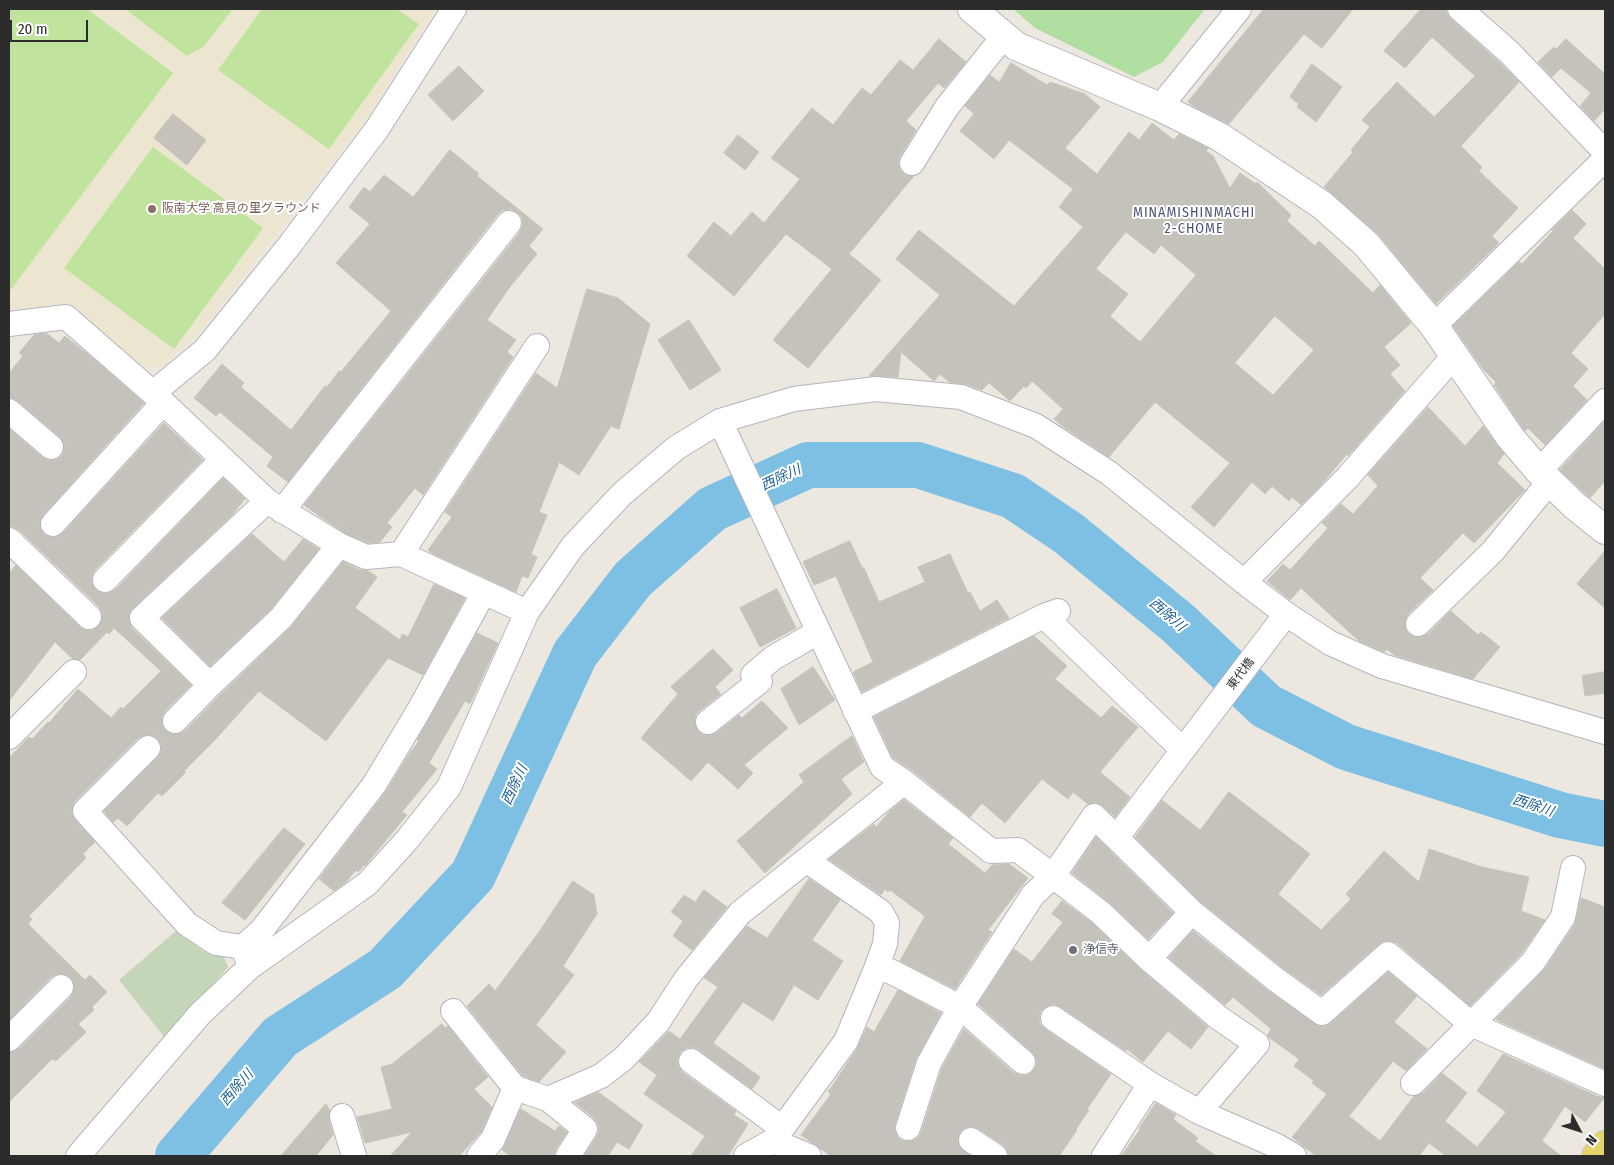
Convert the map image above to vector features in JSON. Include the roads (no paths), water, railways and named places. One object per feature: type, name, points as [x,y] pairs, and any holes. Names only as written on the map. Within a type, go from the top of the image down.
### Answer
[{"type":"main road","points":[[1596,1156],[1605,1145]]},
{"type":"street","points":[[53,524],[158,398],[206,350],[289,246],[377,129],[454,9]]},
{"type":"street","points":[[972,9],[1016,46],[1160,107],[1220,137],[1322,204],[1366,244],[1434,326],[1510,437],[1544,476],[1574,505],[1605,530]]},
{"type":"street","points":[[1160,107],[1239,9]]},
{"type":"street","points":[[1460,9],[1509,52],[1605,152]]},
{"type":"street","points":[[912,163],[947,107],[1004,36]]},
{"type":"street","points":[[1434,326],[1605,159]]},
{"type":"street","points":[[210,685],[142,618],[275,506],[509,223]]},
{"type":"street","points":[[10,327],[66,318],[158,398],[275,506],[339,545],[366,557],[402,554],[527,612]]},
{"type":"street","points":[[402,554],[537,346]]},
{"type":"street","points":[[1244,582],[1346,478],[1454,356]]},
{"type":"street","points":[[247,957],[368,884],[413,833],[449,787],[527,612],[573,546],[622,494],[676,448],[720,421],[794,399],[876,389],[961,398],[1036,426],[1116,479],[1286,615],[1330,643],[1382,666],[1605,732]]},
{"type":"street","points":[[1418,624],[1493,551],[1544,476],[1605,401]]},
{"type":"street","points":[[9,412],[51,447]]},
{"type":"street","points":[[720,421],[882,767],[904,782],[991,851],[1018,850],[1101,913],[1149,959],[1219,1018],[1256,1044],[1199,1112]]},
{"type":"street","points":[[104,580],[223,460]]},
{"type":"street","points":[[9,540],[89,617]]},
{"type":"street","points":[[175,722],[210,685],[281,618],[339,545]]},
{"type":"street","points":[[78,1156],[247,957],[261,931],[374,785],[418,712],[484,592]]},
{"type":"street","points":[[855,711],[1051,614],[1183,750]]},
{"type":"street","name":"東代橋","points":[[1117,837],[1286,615]]},
{"type":"street","points":[[708,722],[760,681],[753,675],[773,658],[818,632]]},
{"type":"street","points":[[9,737],[74,672]]},
{"type":"street","points":[[148,748],[85,811],[187,924],[216,944],[247,957]]},
{"type":"street","points":[[548,1099],[601,1076],[623,1059],[658,1022],[686,979],[740,913],[904,782]]},
{"type":"street","points":[[908,1128],[929,1064],[960,1007],[1032,895],[1053,876],[1094,816],[1192,912],[1275,979],[1322,1013],[1388,954],[1471,1024],[1605,1084]]},
{"type":"street","points":[[746,1156],[778,1135],[846,1041],[885,944],[886,923],[881,912],[806,860]]},
{"type":"street","points":[[1413,1083],[1533,962],[1564,917],[1573,868]]},
{"type":"street","points":[[1149,959],[1192,912]]},
{"type":"street","points":[[876,969],[890,971],[960,1007],[1022,1062]]},
{"type":"street","points":[[9,1039],[61,987]]},
{"type":"street","points":[[453,1012],[515,1088],[548,1099],[585,1129],[568,1156]]},
{"type":"street","points":[[1053,1018],[1150,1084],[1199,1112],[1277,1146],[1294,1156]]},
{"type":"street","points":[[691,1062],[778,1135],[809,1156]]},
{"type":"street","points":[[1104,1156],[1150,1084]]},
{"type":"street","points":[[480,1156],[493,1139],[515,1088]]},
{"type":"street","points":[[342,1116],[349,1153]]},
{"type":"street","points":[[971,1140],[995,1156]]},
{"type":"waterway","name":"西除川","points":[[178,1156],[280,1037],[385,969],[473,875],[575,654],[633,579],[712,509],[808,465],[918,465],[1013,496],[1068,533],[1178,623],[1266,706],[1346,747],[1560,815],[1605,824]]},
{"type":"place","name":"阪南大学 高見の里グラウンド","points":[[152,209]]},
{"type":"place","name":"浄信寺","points":[[1073,950]]},
{"type":"district","name":"MINAMISHINMACHI 2-CHOME","points":[[1194,222]]}]
